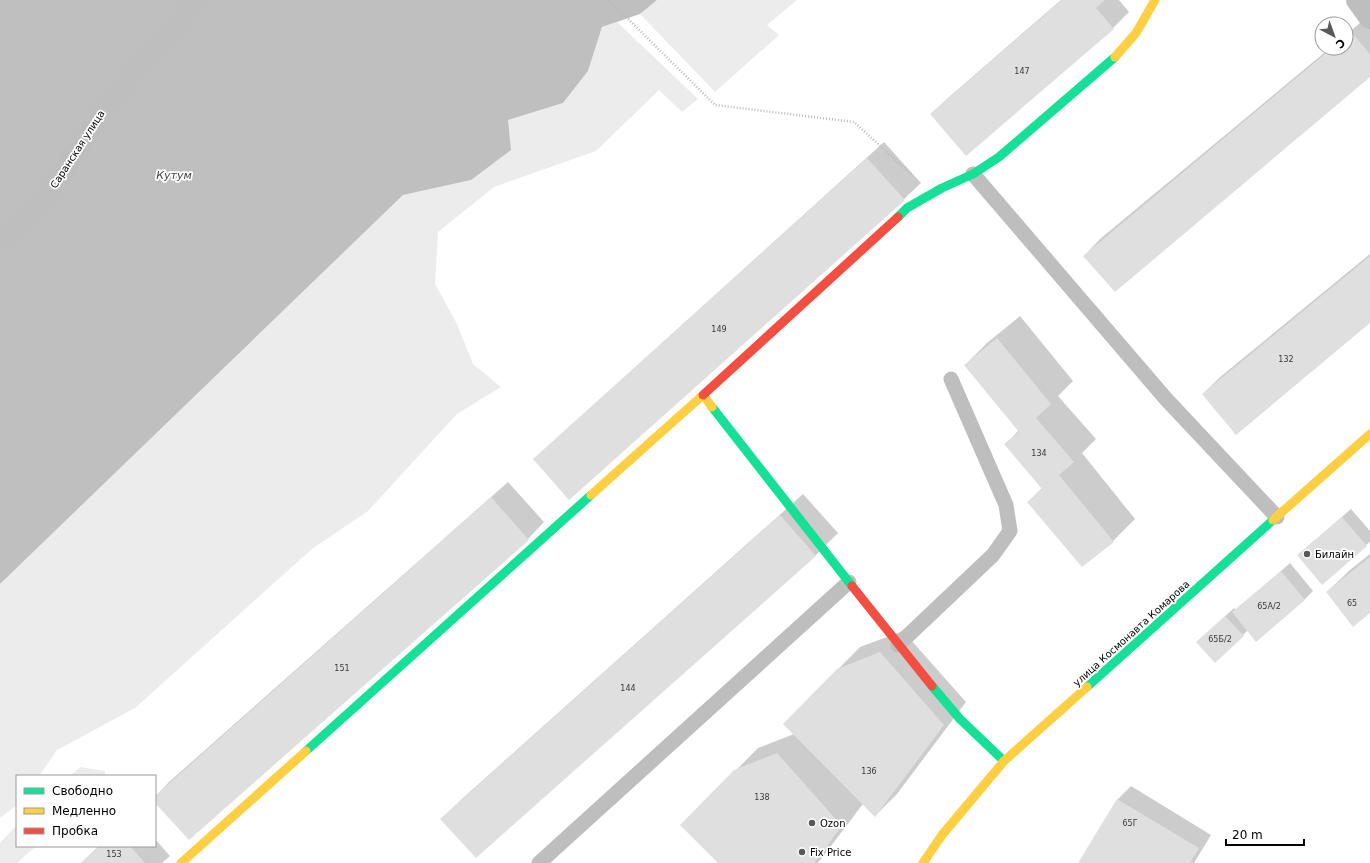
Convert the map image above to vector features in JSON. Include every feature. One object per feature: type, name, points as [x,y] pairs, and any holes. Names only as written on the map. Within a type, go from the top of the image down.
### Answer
[{"type":"street","name":"Саранская улица","points":[[0,240],[28,216],[58,181],[102,109],[198,0]]},
{"type":"street","points":[[181,863],[702,395],[880,231],[907,208],[973,174],[999,157],[1120,53],[1136,33],[1155,0]]},
{"type":"street","points":[[1357,0],[1370,18]]},
{"type":"street","points":[[702,395],[898,645],[960,719],[1004,761]]},
{"type":"street","name":"улица Космонавта Комарова","points":[[923,863],[942,835],[1004,761],[1370,434]]},
{"type":"lane","points":[[973,174],[1166,399],[1277,517]]},
{"type":"lane","points":[[898,645],[994,555],[1010,531],[1006,505],[951,379]]},
{"type":"lane","points":[[539,863],[849,582]]},
{"type":"path","points":[[609,0],[715,105],[854,122],[932,194]]},
{"type":"shaded area","points":[[657,0],[797,0],[767,25],[779,35],[715,92],[640,14]]},
{"type":"shaded area","points":[[617,22],[698,99],[682,112],[659,90],[596,151],[494,187],[438,232],[435,284],[457,324],[473,364],[501,387],[457,414],[368,511],[312,549],[135,708],[57,750],[40,775],[16,775],[16,806],[0,818],[0,584],[403,195],[471,180],[508,120],[563,103],[588,71],[602,27]]},
{"type":"shaded area","points":[[80,767],[105,771],[105,775],[71,775]]},
{"type":"shaded area","points":[[16,826],[16,847],[35,847],[17,863],[0,863],[0,843]]},
{"type":"water","name":"Кутум","points":[[0,0],[657,0],[640,14],[602,27],[588,71],[563,103],[508,120],[511,150],[471,180],[403,195],[0,584]]},
{"type":"building","points":[[1062,0],[1105,0],[1096,8],[1114,29],[966,156],[930,114]]},
{"type":"building","points":[[1354,35],[1370,54],[1370,77],[1115,292],[1083,256],[1322,56],[1354,56]]},
{"type":"building","points":[[867,158],[905,200],[569,500],[533,459]]},
{"type":"building","points":[[1370,256],[1370,323],[1236,435],[1202,394]]},
{"type":"building","points":[[997,338],[1051,404],[1036,418],[1074,462],[1059,475],[1114,542],[1082,567],[1027,502],[1042,489],[1004,444],[1019,432],[964,365]]},
{"type":"building","points":[[491,497],[529,540],[189,840],[156,804],[156,795]]},
{"type":"building","points":[[780,515],[816,556],[476,858],[440,819]]},
{"type":"building","points":[[1342,517],[1367,546],[1322,585],[1297,555]]},
{"type":"building","points":[[1370,557],[1370,613],[1353,627],[1326,592]]},
{"type":"building","points":[[1281,571],[1305,600],[1256,642],[1232,612]]},
{"type":"building","points":[[1225,616],[1244,636],[1215,663],[1196,642]]},
{"type":"building","points":[[880,652],[944,725],[875,817],[783,724],[837,669]]},
{"type":"building","points":[[777,753],[842,826],[814,863],[718,863],[680,825],[734,770]]},
{"type":"building","points":[[1117,799],[1199,848],[1190,863],[1078,863]]},
{"type":"building","points":[[99,847],[131,847],[145,863],[81,863]]},
{"type":"traffic: fast","points":[[898,217],[907,208],[942,188],[973,174],[999,157],[1115,57]]},
{"type":"traffic: fast","points":[[712,407],[852,586]]},
{"type":"traffic: fast","points":[[306,751],[591,495]]},
{"type":"traffic: fast","points":[[1087,687],[1273,520]]},
{"type":"traffic: fast","points":[[932,686],[960,719],[1004,761]]},
{"type":"traffic: slow","points":[[1115,57],[1136,33],[1155,0]]},
{"type":"traffic: slow","points":[[591,495],[703,395],[712,407]]},
{"type":"traffic: slow","points":[[1273,520],[1370,434]]},
{"type":"traffic: slow","points":[[923,863],[942,835],[1004,761],[1087,687]]},
{"type":"traffic: slow","points":[[181,863],[306,751]]},
{"type":"traffic: jam","points":[[703,395],[898,217]]},
{"type":"traffic: jam","points":[[852,586],[932,686]]},
{"type":"place","name":"Билайн","points":[[1307,554]]},
{"type":"place","name":"Ozon","points":[[812,823]]},
{"type":"place","name":"Fix Price","points":[[802,852]]}]
